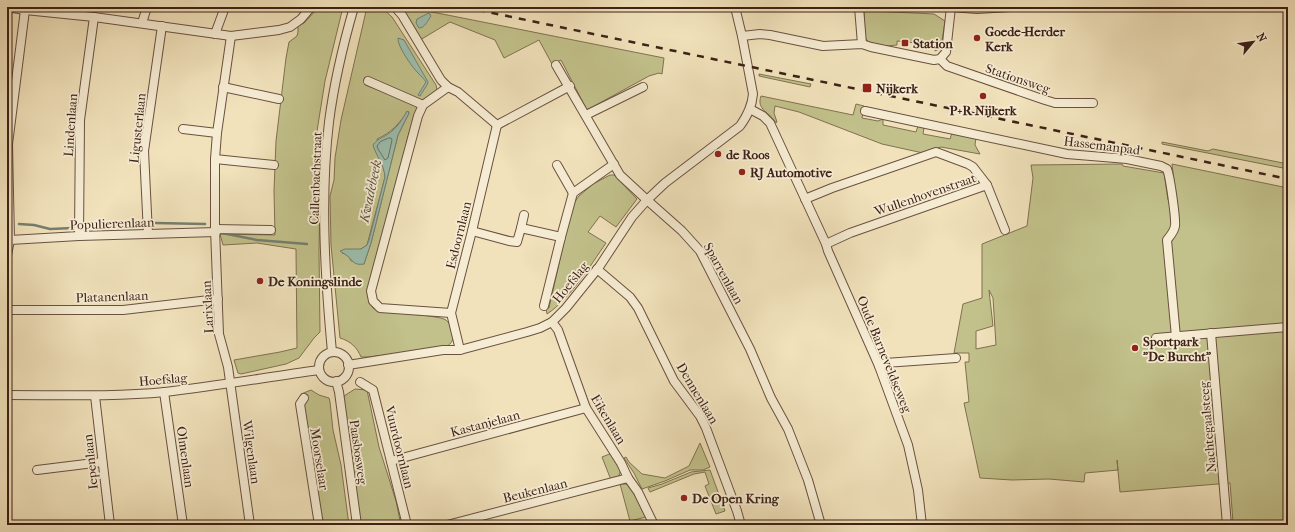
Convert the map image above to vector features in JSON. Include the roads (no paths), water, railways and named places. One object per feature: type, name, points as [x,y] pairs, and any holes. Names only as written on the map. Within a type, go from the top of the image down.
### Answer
[{"type":"street","points":[[7,7],[25,10],[71,11],[94,17],[231,36],[279,30],[290,27],[301,19],[311,7]]},
{"type":"street","points":[[142,23],[148,7]]},
{"type":"street","points":[[215,34],[225,7]]},
{"type":"street","name":"Callenbachstraat","points":[[332,352],[325,229],[327,138],[338,69],[354,7]]},
{"type":"street","points":[[395,7],[402,15],[441,80],[448,87],[458,92],[497,125],[570,86]]},
{"type":"street","points":[[735,7],[753,94],[750,109]]},
{"type":"street","points":[[859,7],[862,44]]},
{"type":"street","points":[[742,36],[760,34],[770,35],[823,46],[862,44],[878,49],[934,60],[940,59],[946,52],[951,7],[971,9],[1010,7]]},
{"type":"street","points":[[7,256],[10,240],[8,213],[8,144],[11,78],[25,10]]},
{"type":"street","name":"Lindenlaan","points":[[79,236],[80,120],[94,17]]},
{"type":"street","name":"Ligusterlaan","points":[[148,234],[144,151],[162,26]]},
{"type":"street","name":"Larixlaan","points":[[230,383],[228,367],[219,334],[215,159],[216,133],[231,36]]},
{"type":"street","name":"Stationsweg","points":[[940,59],[947,66],[1055,103],[1093,103]]},
{"type":"street","name":"Sparrenlaan","points":[[556,65],[570,86],[620,175],[682,231],[700,251],[750,349],[771,398],[788,429],[808,480],[821,525]]},
{"type":"street","points":[[368,81],[423,104]]},
{"type":"street","points":[[448,87],[423,104],[418,116],[371,291],[373,301],[380,308],[451,313]]},
{"type":"street","points":[[586,115],[643,87]]},
{"type":"street","points":[[223,88],[278,99]]},
{"type":"street","name":"Oude Barneveldseweg","points":[[750,109],[763,116],[770,123],[826,244],[879,366],[908,445],[918,490],[922,525]]},
{"type":"street","name":"Hoefslag","points":[[348,365],[443,350],[460,350],[527,332],[552,322],[566,308],[597,269],[632,217],[646,200],[665,183],[740,126],[747,117],[750,109]]},
{"type":"street","name":"Hassemanpad","points":[[865,111],[1067,154],[1127,159],[1161,166],[1167,169],[1170,178],[1175,223],[1172,233],[1167,240],[1176,337]]},
{"type":"street","name":"Esdoornlaan","points":[[460,350],[451,313],[497,125]]},
{"type":"street","points":[[183,129],[216,133]]},
{"type":"street","points":[[805,199],[832,188],[936,152],[973,167],[987,185]]},
{"type":"street","points":[[215,159],[274,165]]},
{"type":"street","points":[[544,306],[560,237],[573,193],[614,164]]},
{"type":"street","points":[[557,165],[573,193]]},
{"type":"street","name":"Wullenhovenstraat","points":[[826,244],[850,233],[987,185],[1005,230]]},
{"type":"street","points":[[472,231],[517,242],[524,215]]},
{"type":"street","points":[[521,228],[560,237]]},
{"type":"street","points":[[216,230],[271,230]]},
{"type":"street","name":"Populierenlaan","points":[[10,240],[216,230]]},
{"type":"street","name":"Dennenlaan","points":[[597,269],[630,297],[638,308],[674,381],[700,416],[737,510],[741,525]]},
{"type":"street","name":"Platanenlaan","points":[[7,310],[123,310],[218,299]]},
{"type":"street","name":"Eikenlaan","points":[[552,322],[558,330],[586,408],[638,492],[654,525]]},
{"type":"street","points":[[1156,338],[1288,327]]},
{"type":"street","name":"Nachtegaalsteeg","points":[[1211,333],[1227,525]]},
{"type":"street","points":[[332,352],[336,352],[344,357],[348,365],[346,376],[336,382],[325,379],[319,370],[320,360],[332,352]]},
{"type":"street","points":[[879,366],[885,363],[956,358]]},
{"type":"street","name":"Hoefslag","points":[[7,395],[95,396],[164,392],[319,370]]},
{"type":"street","name":"Paasbosweg","points":[[336,382],[339,392],[357,525]]},
{"type":"street","name":"Vuurdoornlaan","points":[[360,382],[373,390],[407,525]]},
{"type":"street","name":"Wilgenlaan","points":[[230,383],[250,525]]},
{"type":"street","name":"Olmenlaan","points":[[164,392],[183,525]]},
{"type":"street","name":"Iepenlaan","points":[[95,396],[110,525]]},
{"type":"street","name":"Moorselaar","points":[[304,398],[300,404],[319,525]]},
{"type":"street","name":"Kastanjelaan","points":[[390,461],[586,408]]},
{"type":"street","points":[[37,470],[102,462]]},
{"type":"street","name":"Beukenlaan","points":[[447,525],[628,478]]},
{"type":"water","points":[[429,13],[431,16],[425,25],[419,28],[416,23],[417,19]]},
{"type":"water","points":[[398,38],[404,40],[428,82],[420,96],[418,95],[426,82],[405,56],[398,42]]},
{"type":"water","points":[[407,111],[409,113],[398,135],[371,243],[364,264],[357,264],[340,251],[345,249],[361,249],[367,245],[369,240],[385,177],[383,168],[373,145],[394,129]]},
{"type":"waterway","name":"Kwadebeek","points":[[155,223],[205,224]]},
{"type":"waterway","name":"Kwadebeek","points":[[19,224],[34,225],[50,229],[73,228]]},
{"type":"waterway","name":"Kwadebeek","points":[[86,227],[142,224]]},
{"type":"waterway","name":"Kwadebeek","points":[[222,233],[257,240],[307,244]]},
{"type":"railway","points":[[464,7],[1288,179]]},
{"type":"place","name":"Goede-Herder Kerk","points":[[977,38]]},
{"type":"place","name":"Station","points":[[905,43]]},
{"type":"place","name":"Nijkerk","points":[[867,88]]},
{"type":"place","name":"P+R Nijkerk","points":[[983,96]]},
{"type":"place","name":"de Roos","points":[[718,154]]},
{"type":"place","name":"RJ Automotive","points":[[742,172]]},
{"type":"place","name":"De Koningslinde","points":[[260,281]]},
{"type":"place","name":"Sportpark \"De Burcht\"","points":[[1135,348]]},
{"type":"place","name":"De Open Kring","points":[[684,498]]}]
